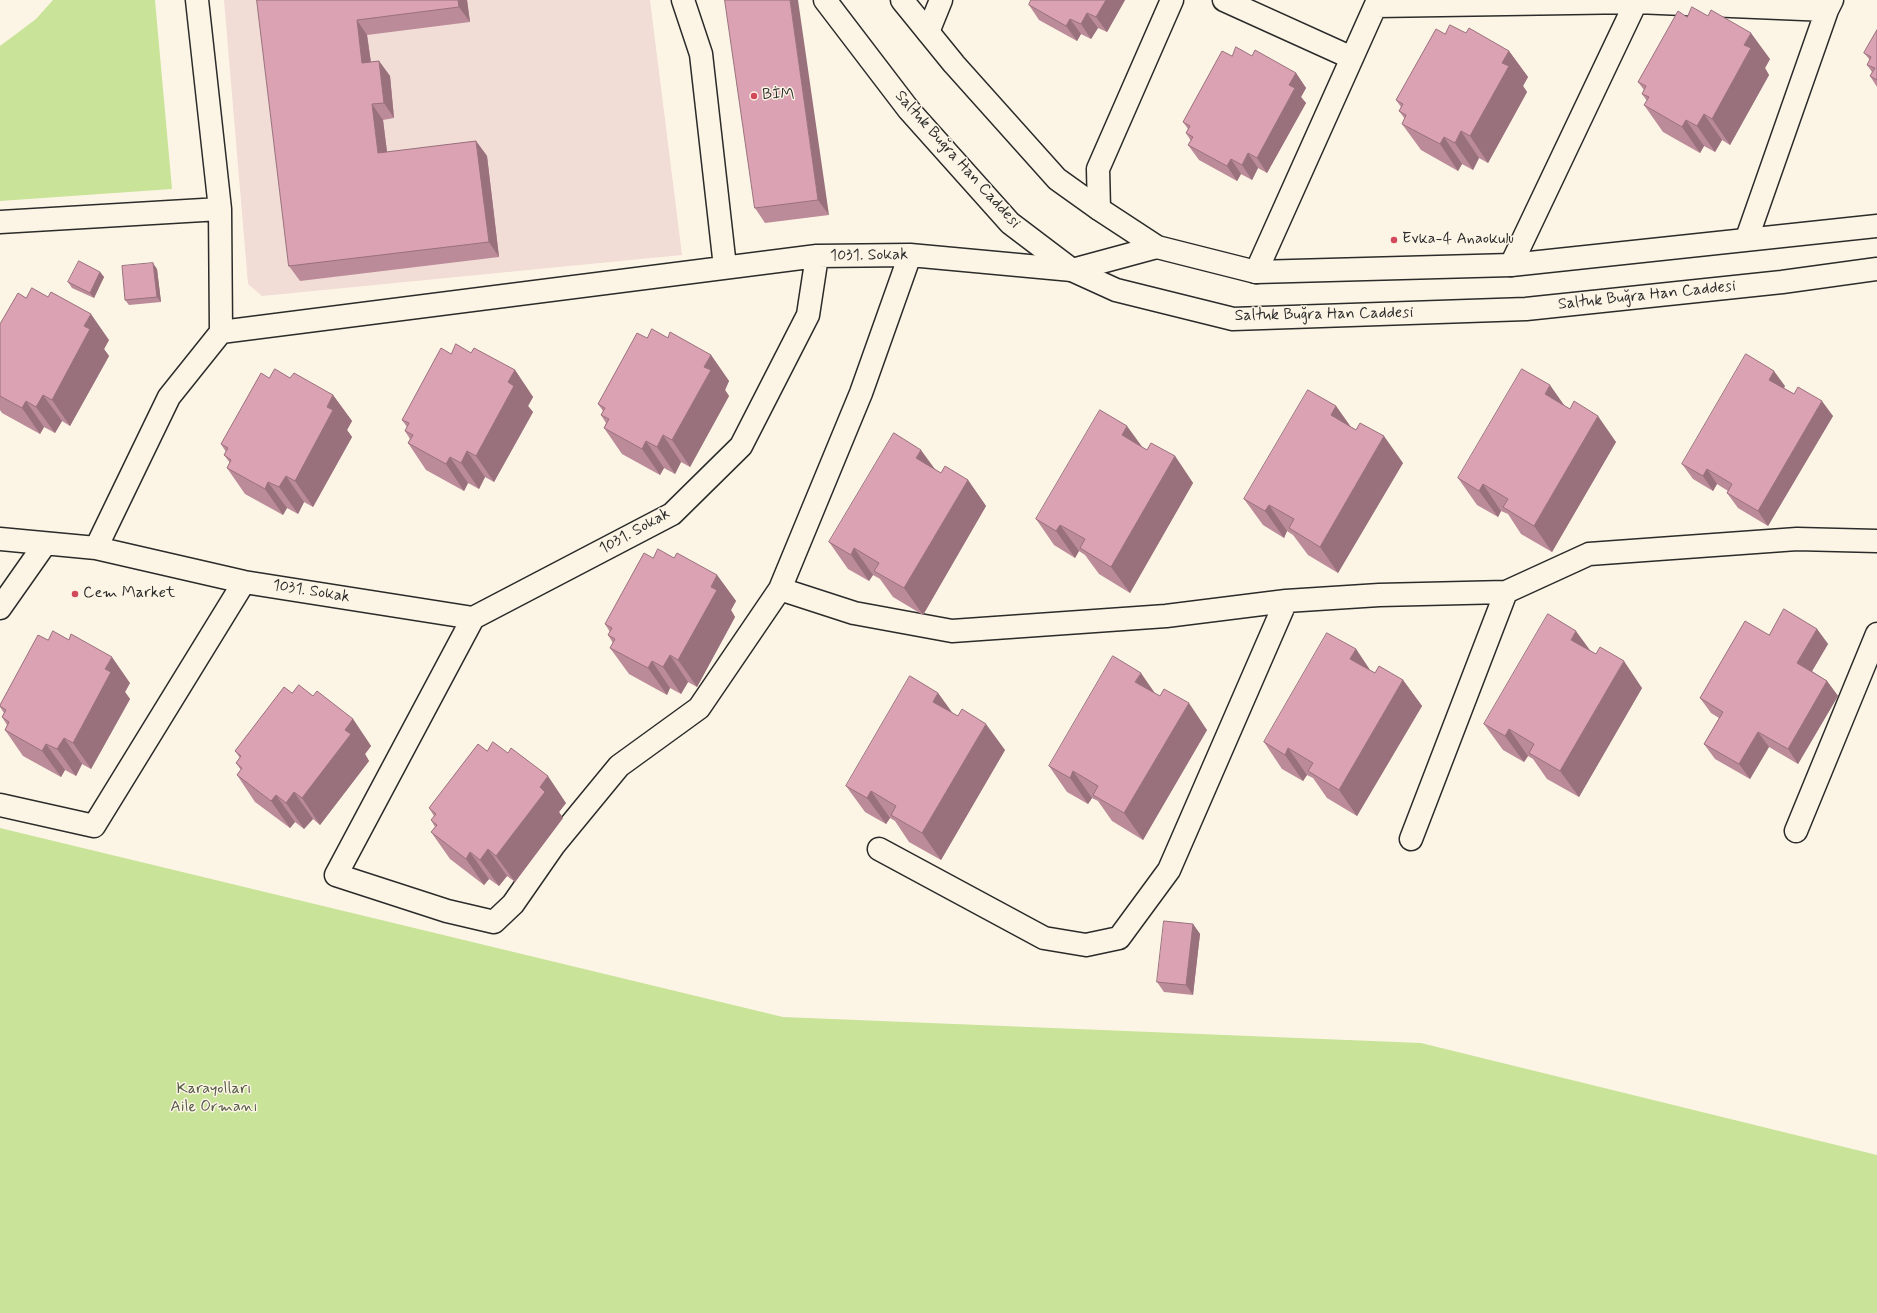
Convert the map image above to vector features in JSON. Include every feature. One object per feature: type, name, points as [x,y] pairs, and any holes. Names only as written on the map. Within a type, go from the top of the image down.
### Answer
[{"type":"street","points":[[96,548],[169,397],[221,332],[220,208],[198,0]]},
{"type":"street","points":[[683,0],[701,54],[725,267]]},
{"type":"street","name":"Saltuk Buğra Han Caddesi","points":[[825,0],[909,110],[1010,223],[1072,270],[1116,290],[1233,319],[1526,309],[1782,282],[1877,269]]},
{"type":"street","points":[[902,0],[954,64],[1057,179],[1157,247],[1256,272],[1512,265],[1747,238],[1877,226]]},
{"type":"street","points":[[928,32],[941,0]]},
{"type":"street","points":[[1099,209],[1098,169],[1172,0]]},
{"type":"street","points":[[1224,0],[1352,58]]},
{"type":"street","points":[[1256,272],[1377,3],[1636,1],[1830,5],[1747,238]]},
{"type":"street","points":[[1512,265],[1636,1]]},
{"type":"street","points":[[0,222],[220,208]]},
{"type":"street","name":"1031. Sokak","points":[[0,539],[96,548],[244,582],[473,618],[672,514],[741,446],[808,315],[817,256],[910,255],[1072,270],[1157,247]]},
{"type":"street","points":[[473,618],[336,875],[447,910],[494,922],[513,904],[554,844],[619,766],[699,708],[780,589],[861,393],[910,255]]},
{"type":"street","points":[[221,332],[817,256]]},
{"type":"street","points":[[780,589],[854,613],[952,631],[1166,616],[1286,602],[1379,595],[1506,592],[1588,554],[1797,539],[1877,541]]},
{"type":"street","points":[[0,608],[45,544]]},
{"type":"street","points":[[0,805],[94,826],[244,582]]},
{"type":"street","points":[[1411,839],[1506,592]]},
{"type":"street","points":[[879,850],[1044,938],[1086,945],[1118,938],[1169,870],[1286,602]]},
{"type":"street","points":[[1796,831],[1877,634]]},
{"type":"shaded area","points":[[224,0],[650,0],[682,255],[262,296],[248,284]]},
{"type":"green space","points":[[53,0],[155,0],[172,189],[0,201],[0,46],[36,19]]},
{"type":"green space","name":"Karayolları Aile Ormanı","points":[[0,828],[783,1017],[1421,1043],[1877,1155],[1877,1313],[0,1313]]},
{"type":"building","points":[[257,0],[458,0],[459,7],[357,20],[362,63],[379,61],[384,103],[372,104],[378,153],[476,141],[489,242],[289,266]]},
{"type":"building","points":[[725,0],[790,0],[818,200],[755,208]]},
{"type":"building","points":[[1031,0],[1106,0],[1096,17],[1087,13],[1081,24],[1070,19],[1066,26],[1029,5]]},
{"type":"building","points":[[1692,7],[1708,16],[1711,10],[1751,33],[1744,45],[1751,48],[1712,119],[1704,114],[1697,126],[1686,120],[1682,127],[1644,105],[1649,97],[1642,94],[1646,86],[1638,82],[1678,11],[1687,17]]},
{"type":"building","points":[[1450,25],[1466,33],[1469,28],[1509,51],[1502,63],[1509,66],[1470,136],[1461,131],[1455,143],[1444,137],[1440,144],[1402,124],[1406,115],[1399,111],[1403,104],[1396,100],[1436,29],[1445,34]]},
{"type":"building","points":[[1877,30],[1877,80],[1870,76],[1875,68],[1867,65],[1871,57],[1864,53]]},
{"type":"building","points":[[1236,47],[1252,56],[1255,50],[1296,73],[1289,85],[1295,88],[1257,158],[1248,153],[1242,165],[1231,159],[1227,166],[1188,145],[1193,137],[1186,133],[1190,126],[1183,122],[1222,51],[1232,56]]},
{"type":"building","points":[[79,261],[100,272],[90,293],[68,282]]},
{"type":"building","points":[[153,263],[157,297],[125,300],[122,266]]},
{"type":"building","points":[[32,288],[48,297],[51,292],[91,314],[84,326],[90,329],[52,400],[43,395],[36,407],[26,401],[22,408],[0,396],[0,324],[18,293],[26,298]]},
{"type":"building","points":[[652,329],[668,338],[670,332],[711,355],[704,367],[711,370],[672,440],[663,435],[657,447],[646,441],[642,449],[604,428],[609,419],[601,415],[605,408],[598,404],[637,333],[647,338]]},
{"type":"building","points":[[456,344],[471,353],[474,348],[515,370],[508,382],[514,386],[476,456],[467,451],[461,463],[450,457],[446,464],[408,443],[413,435],[405,431],[409,423],[402,420],[441,348],[451,354]]},
{"type":"building","points":[[1746,354],[1774,371],[1769,380],[1794,394],[1798,387],[1822,401],[1758,511],[1727,493],[1732,484],[1707,469],[1703,476],[1682,464]]},
{"type":"building","points":[[275,369],[290,378],[294,373],[333,395],[327,407],[333,410],[295,481],[286,476],[279,487],[268,482],[265,489],[227,468],[231,460],[224,455],[228,448],[221,444],[261,373],[269,378]]},
{"type":"building","points":[[1522,369],[1550,385],[1545,394],[1570,409],[1574,401],[1598,416],[1534,526],[1503,507],[1508,499],[1483,484],[1479,491],[1458,478]]},
{"type":"building","points":[[1308,390],[1336,406],[1331,415],[1356,430],[1360,423],[1384,436],[1320,547],[1289,528],[1294,519],[1269,505],[1265,511],[1244,499]]},
{"type":"building","points":[[1100,410],[1127,426],[1122,435],[1147,450],[1151,443],[1175,456],[1111,567],[1080,548],[1085,539],[1060,525],[1056,531],[1036,519]]},
{"type":"building","points":[[894,433],[921,450],[916,458],[941,473],[945,466],[968,480],[904,588],[874,571],[879,563],[854,548],[851,555],[829,542]]},
{"type":"building","points":[[658,549],[674,558],[677,553],[717,575],[711,587],[717,590],[678,660],[670,655],[663,667],[652,661],[648,668],[610,648],[615,639],[608,635],[612,628],[605,624],[644,553],[653,558]]},
{"type":"building","points":[[1784,609],[1817,629],[1797,663],[1827,681],[1788,749],[1758,732],[1739,764],[1704,744],[1723,712],[1700,698],[1745,621],[1769,635]]},
{"type":"building","points":[[1548,614],[1576,631],[1571,640],[1596,654],[1600,647],[1624,661],[1560,771],[1529,753],[1534,744],[1509,729],[1505,736],[1484,724]]},
{"type":"building","points":[[53,631],[69,640],[71,634],[112,657],[105,669],[111,672],[73,743],[64,738],[57,749],[46,744],[42,751],[5,730],[9,722],[2,717],[6,710],[0,705],[38,635],[48,640]]},
{"type":"building","points":[[1327,633],[1356,649],[1350,659],[1375,673],[1379,666],[1403,680],[1339,790],[1308,771],[1313,763],[1288,748],[1285,755],[1264,742]]},
{"type":"building","points":[[1113,656],[1141,673],[1135,682],[1160,696],[1164,689],[1189,703],[1124,813],[1093,795],[1098,786],[1073,771],[1070,778],[1049,766]]},
{"type":"building","points":[[910,676],[938,693],[933,702],[958,716],[962,709],[986,724],[922,833],[891,815],[896,806],[871,791],[867,798],[846,786]]},
{"type":"building","points":[[299,685],[313,696],[317,691],[353,719],[345,730],[351,734],[302,798],[294,792],[286,803],[276,795],[271,801],[237,775],[242,768],[236,763],[241,756],[235,751],[284,687],[292,693]]},
{"type":"building","points":[[493,742],[508,753],[511,748],[548,776],[540,787],[545,792],[496,856],[488,849],[480,860],[470,852],[466,859],[431,832],[437,825],[431,820],[436,814],[429,808],[478,744],[487,751]]},
{"type":"building","points":[[1164,921],[1193,924],[1186,985],[1157,982]]},
{"type":"place","name":"BİM","points":[[754,96]]},
{"type":"place","name":"Evka-4 Anaokulu","points":[[1394,240]]},
{"type":"place","name":"Cem Market","points":[[75,594]]}]
